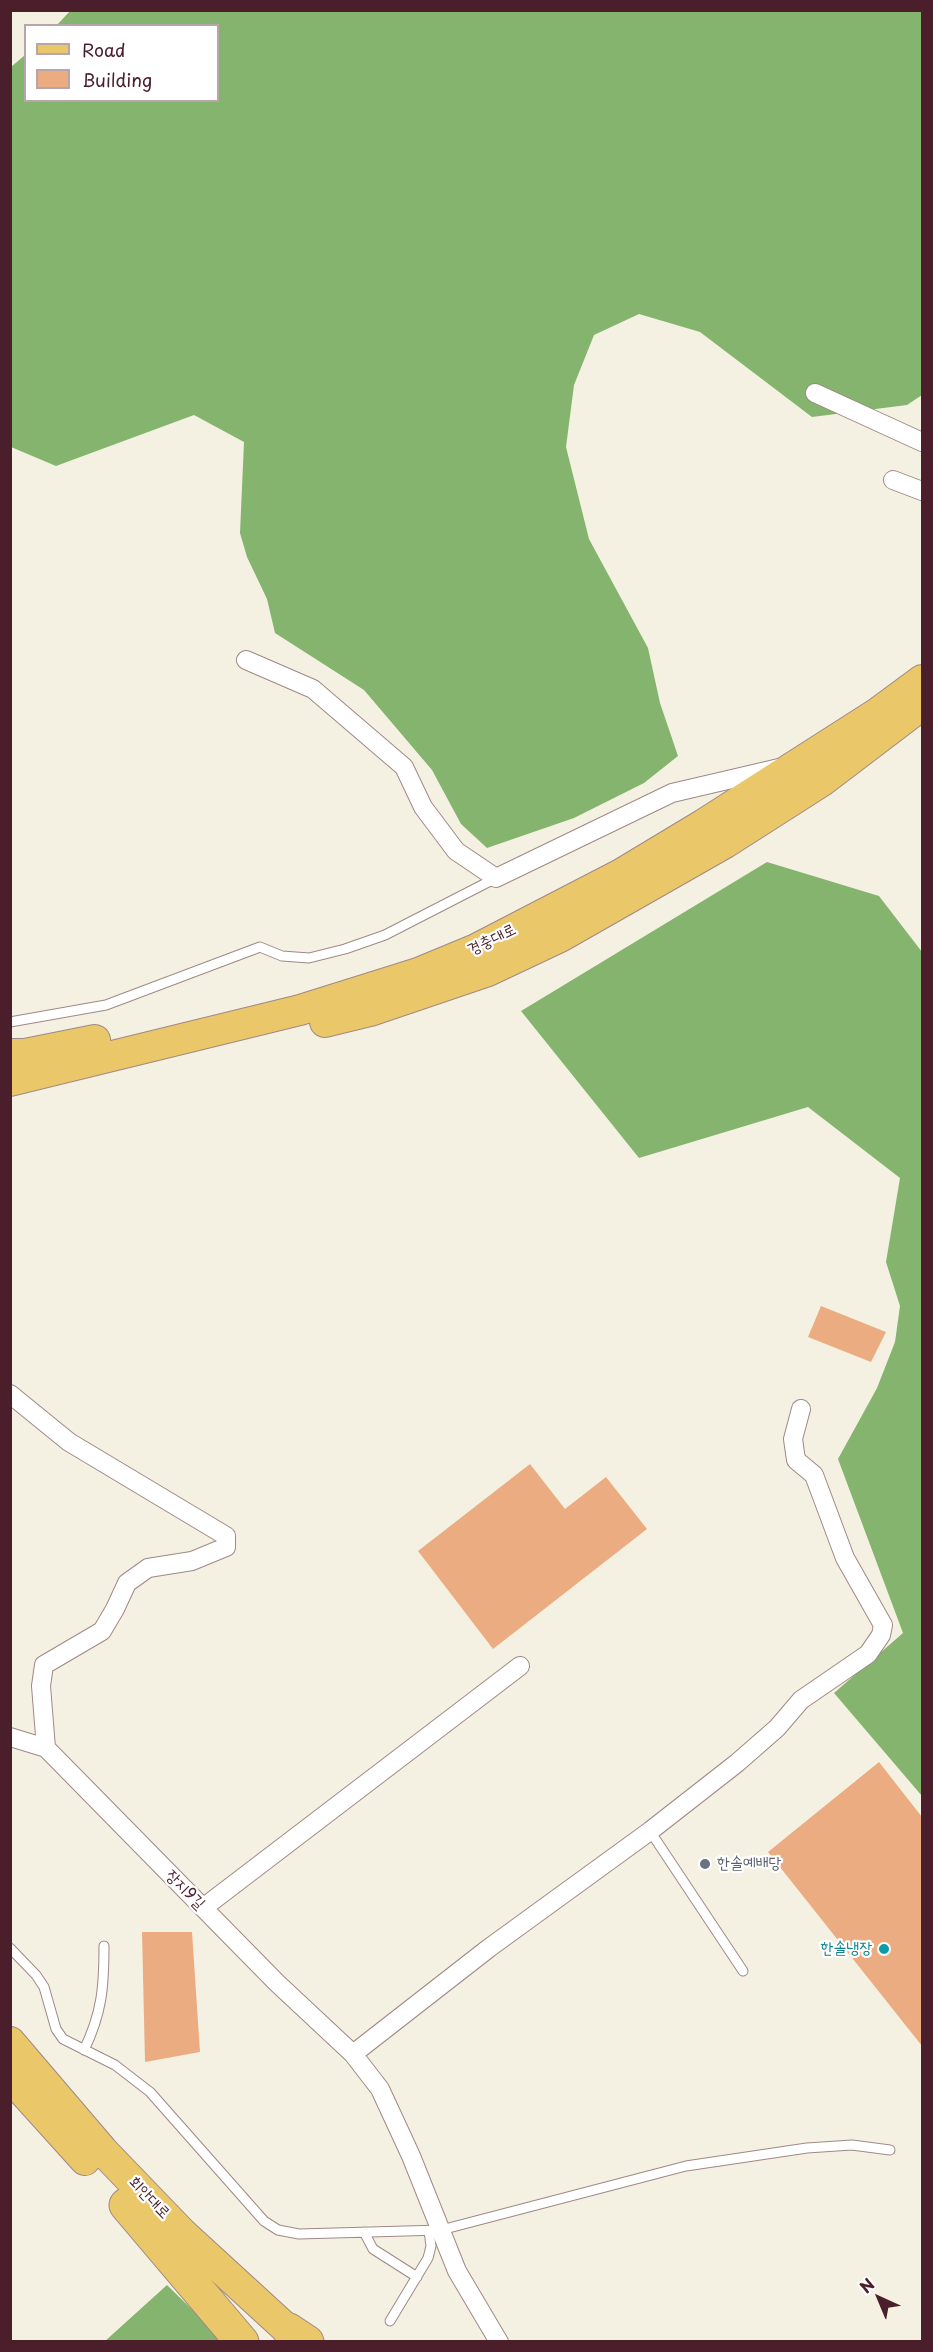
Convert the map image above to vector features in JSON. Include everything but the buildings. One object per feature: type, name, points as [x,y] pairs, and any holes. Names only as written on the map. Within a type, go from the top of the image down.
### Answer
[{"type":"highway","points":[[126,2205],[242,2342]]},
{"type":"main road","name":"경충대로","points":[[10,1081],[300,1010],[418,973],[476,949],[621,874],[801,763],[922,680]]},
{"type":"main road","name":"경충대로","points":[[10,1101],[370,1011],[488,972],[560,937],[725,843],[822,781],[922,705]]},
{"type":"main road","points":[[10,1054],[25,1054],[418,973]]},
{"type":"main road","name":"회안대로","points":[[10,2042],[42,2082],[111,2159],[292,2339]]},
{"type":"main road","name":"회안대로","points":[[10,2077],[126,2205],[292,2339]]},
{"type":"street","points":[[815,393],[922,442]]},
{"type":"street","points":[[893,480],[922,491]]},
{"type":"street","points":[[246,660],[313,688],[404,766],[423,807],[456,851],[496,878],[672,793],[801,763]]},
{"type":"street","points":[[10,1394],[69,1442],[226,1536],[226,1547],[192,1561],[148,1568],[127,1583],[115,1610],[102,1631],[44,1665],[41,1686],[46,1748]]},
{"type":"street","points":[[353,2054],[489,1948],[650,1831],[738,1763],[777,1728],[801,1700],[868,1654],[881,1635],[883,1624],[846,1558],[814,1475],[796,1460],[793,1439],[801,1408]]},
{"type":"street","points":[[203,1908],[520,1666]]},
{"type":"street","name":"장지9길","points":[[10,1737],[46,1748],[277,1983],[353,2054],[380,2089],[411,2156],[435,2230],[499,2342]]},
{"type":"lane","points":[[10,1022],[106,1005],[260,946],[282,956],[309,958],[345,949],[385,935],[496,878]]},
{"type":"lane","points":[[650,1831],[742,1971]]},
{"type":"lane","points":[[84,2050],[99,2014],[104,1978],[104,1946]]},
{"type":"lane","points":[[10,1947],[44,1987],[56,2029],[63,2039],[115,2065],[150,2092],[264,2221],[278,2230],[299,2234],[435,2230],[571,2198],[686,2166],[807,2148],[852,2145],[891,2150]]},
{"type":"lane","points":[[390,2321],[428,2258],[435,2230]]},
{"type":"lane","points":[[364,2232],[373,2249],[417,2277]]},
{"type":"green space","points":[[70,11],[922,11],[922,395],[907,405],[812,417],[700,332],[639,314],[594,335],[574,385],[566,447],[589,539],[648,648],[660,703],[678,756],[644,783],[574,818],[487,848],[461,824],[432,770],[364,690],[275,633],[267,599],[247,557],[240,533],[244,442],[194,415],[56,466],[11,447],[11,67],[24,56],[24,102],[219,102],[219,24],[58,24]]},
{"type":"green space","points":[[767,862],[879,896],[922,952],[922,1796],[834,1693],[903,1633],[838,1459],[877,1388],[895,1342],[900,1306],[886,1262],[900,1178],[808,1107],[639,1158],[521,1011]]},
{"type":"green space","points":[[167,2285],[224,2341],[104,2342]]},
{"type":"place","name":"한솔예배당","points":[[705,1864]]},
{"type":"place","name":"한솔냉장","points":[[884,1949]]}]
